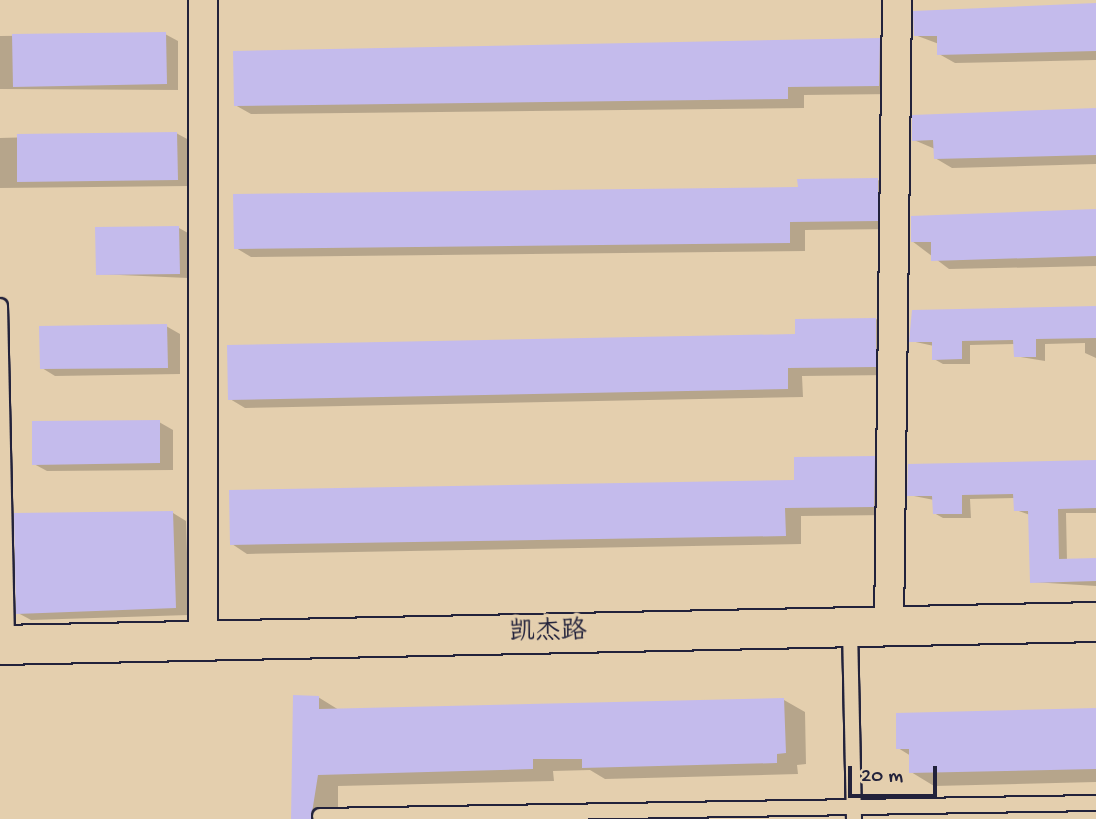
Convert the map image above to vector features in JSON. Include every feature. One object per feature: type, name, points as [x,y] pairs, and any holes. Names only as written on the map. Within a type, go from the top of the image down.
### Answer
[{"type":"street","points":[[203,0],[203,641]]},
{"type":"street","points":[[890,627],[897,0]]},
{"type":"street","name":"凯杰路","points":[[3,645],[1096,622]]},
{"type":"lane","points":[[0,306],[3,645]]},
{"type":"lane","points":[[850,628],[854,813]]},
{"type":"lane","points":[[320,816],[854,813],[1096,803]]},
{"type":"building","points":[[1096,3],[1096,51],[937,55],[937,36],[914,36],[913,11]]},
{"type":"building","points":[[166,32],[167,84],[13,87],[12,34]]},
{"type":"building","points":[[880,38],[879,86],[788,87],[788,99],[234,106],[233,51]]},
{"type":"building","points":[[1096,108],[1096,155],[934,159],[933,140],[912,141],[912,115]]},
{"type":"building","points":[[177,132],[178,180],[17,182],[17,134]]},
{"type":"building","points":[[878,178],[878,221],[790,222],[790,243],[234,249],[233,194],[798,187],[797,179]]},
{"type":"building","points":[[1096,209],[1096,256],[931,261],[931,242],[911,242],[911,216]]},
{"type":"building","points":[[179,226],[180,274],[96,275],[95,227]]},
{"type":"building","points":[[1096,306],[1096,338],[1036,339],[1036,357],[1014,357],[1013,340],[962,341],[962,359],[932,360],[932,342],[909,342],[912,310]]},
{"type":"building","points":[[876,318],[876,367],[788,368],[788,389],[228,400],[227,345],[795,334],[795,319]]},
{"type":"building","points":[[167,324],[168,368],[40,369],[39,326]]},
{"type":"building","points":[[160,420],[160,463],[32,465],[32,421]]},
{"type":"building","points":[[875,456],[874,507],[785,508],[786,536],[230,545],[229,490],[794,480],[794,457]]},
{"type":"building","points":[[1096,460],[1096,508],[1058,509],[1059,559],[1096,558],[1096,581],[1030,583],[1028,511],[1014,511],[1013,494],[962,495],[962,514],[933,514],[932,496],[907,496],[908,464]]},
{"type":"building","points":[[173,511],[176,608],[16,614],[14,513]]},
{"type":"building","points":[[293,695],[319,696],[319,709],[784,698],[786,753],[777,754],[777,763],[582,768],[582,759],[533,759],[533,769],[318,775],[311,819],[291,819]]},
{"type":"building","points":[[1096,708],[1096,769],[909,773],[909,749],[896,749],[896,713]]}]
